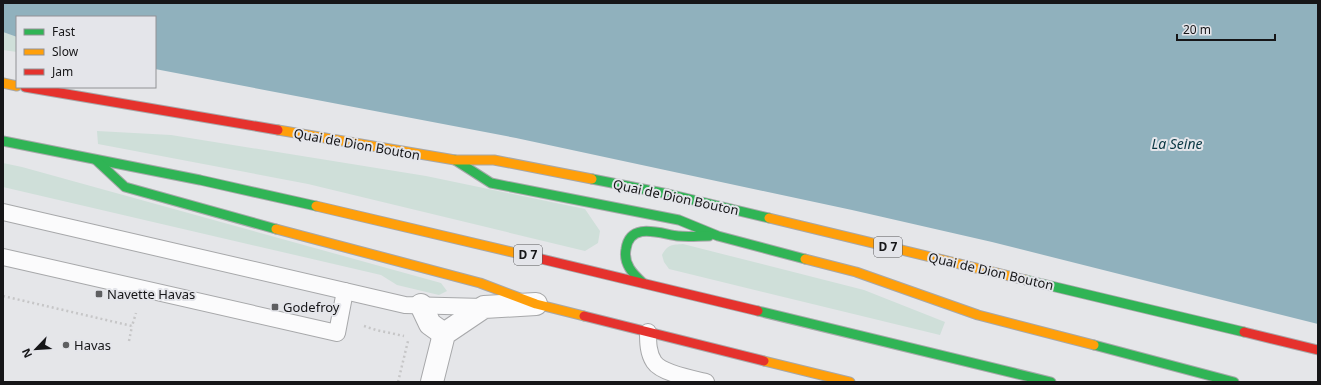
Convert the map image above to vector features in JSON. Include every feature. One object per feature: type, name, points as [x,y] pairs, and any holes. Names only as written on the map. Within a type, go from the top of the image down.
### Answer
[{"type":"main road","points":[[3,83],[16,86]]},
{"type":"main road","name":"Quai de Dion Bouton","points":[[32,88],[455,160],[494,160],[668,194],[1318,350]]},
{"type":"main road","name":"D 7","points":[[3,141],[262,193],[643,283],[1051,382]]},
{"type":"main road","points":[[96,160],[125,187],[480,283],[536,304],[850,382]]},
{"type":"main road","points":[[455,160],[491,183],[679,220],[718,236],[856,272],[978,315],[1234,382]]},
{"type":"main road","points":[[643,283],[630,269],[626,256],[625,246],[630,238],[637,233],[646,231],[679,236],[718,236]]},
{"type":"street","points":[[432,382],[444,334],[484,306],[536,304]]},
{"type":"street","points":[[421,305],[430,324],[444,334]]},
{"type":"lane","points":[[3,212],[405,305],[484,306]]},
{"type":"lane","points":[[3,257],[337,334],[345,291]]},
{"type":"lane","points":[[648,332],[648,346],[654,363],[667,372],[706,382]]},
{"type":"path","points":[[129,341],[143,289]]},
{"type":"path","points":[[3,296],[132,326]]},
{"type":"path","points":[[398,382],[409,337]]},
{"type":"shaded area","points":[[3,32],[16,37],[16,52],[3,50]]},
{"type":"shaded area","points":[[97,131],[171,135],[426,176],[585,209],[600,231],[598,243],[585,251],[308,184],[98,144]]},
{"type":"shaded area","points":[[3,163],[441,283],[447,291],[439,295],[397,285],[381,275],[3,187]]},
{"type":"shaded area","points":[[683,244],[864,290],[945,322],[940,335],[669,269],[664,262],[662,255],[666,249],[671,246]]},
{"type":"water","name":"La Seine","points":[[3,3],[1318,3],[1318,324],[992,242],[852,210],[516,138],[156,69],[156,16],[16,16],[16,37],[3,32]]},
{"type":"traffic: fast","points":[[3,141],[200,180],[316,206]]},
{"type":"traffic: fast","points":[[96,160],[125,187],[276,229]]},
{"type":"traffic: fast","points":[[455,160],[491,183],[679,220],[718,236],[805,259]]},
{"type":"traffic: fast","points":[[592,179],[668,194],[769,218]]},
{"type":"traffic: fast","points":[[643,283],[632,272],[627,264],[625,254],[626,249],[629,240],[633,235],[647,231],[678,236],[709,236]]},
{"type":"traffic: fast","points":[[1026,280],[1244,332]]},
{"type":"traffic: fast","points":[[758,311],[1051,382]]},
{"type":"traffic: fast","points":[[1094,345],[1234,382]]},
{"type":"traffic: slow","points":[[3,83],[16,86]]},
{"type":"traffic: slow","points":[[278,130],[455,160],[494,160],[592,179]]},
{"type":"traffic: slow","points":[[316,206],[529,256]]},
{"type":"traffic: slow","points":[[769,218],[1026,280]]},
{"type":"traffic: slow","points":[[276,229],[480,283],[536,304],[584,316]]},
{"type":"traffic: slow","points":[[805,259],[856,272],[978,315],[1094,345]]},
{"type":"traffic: slow","points":[[764,361],[850,382]]},
{"type":"traffic: jam","points":[[31,88],[278,130]]},
{"type":"traffic: jam","points":[[529,256],[758,311]]},
{"type":"traffic: jam","points":[[584,316],[764,361]]},
{"type":"traffic: jam","points":[[1244,332],[1318,350]]},
{"type":"place","name":"Navette Havas","points":[[99,294]]},
{"type":"place","name":"Godefroy","points":[[275,307]]},
{"type":"place","name":"Havas","points":[[66,345]]}]
